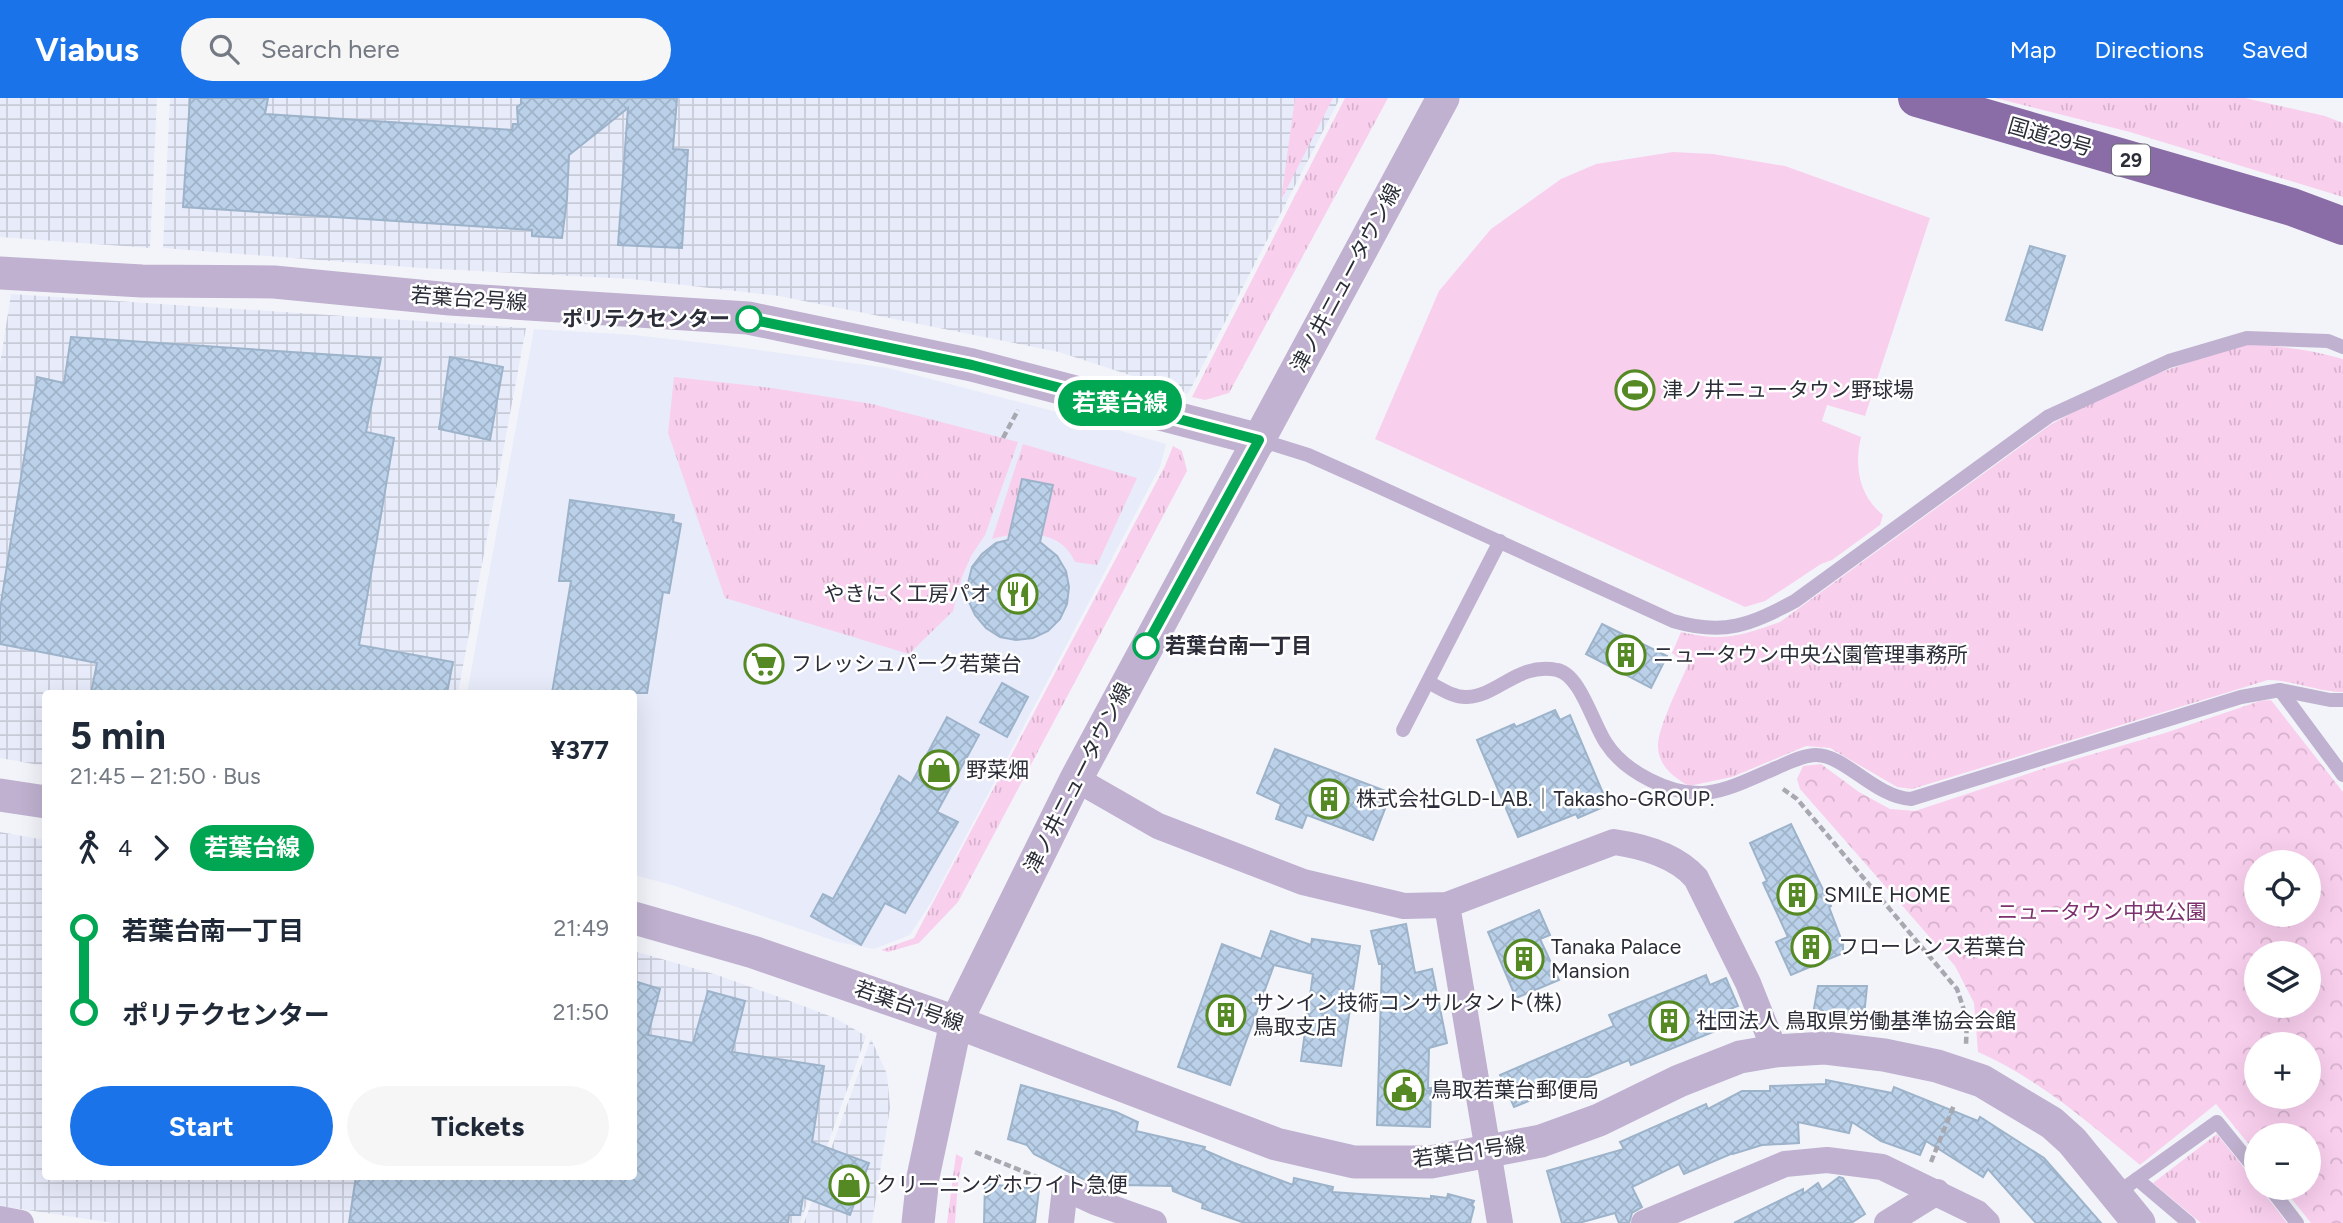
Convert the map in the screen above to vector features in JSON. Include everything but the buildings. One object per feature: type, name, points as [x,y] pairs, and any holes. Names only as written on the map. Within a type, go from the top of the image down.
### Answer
[{"type":"highway","name":"国道29号","points":[[1917,98],[2292,207],[2343,226]]},
{"type":"street","name":"津ノ井ニュータウン線","points":[[918,1223],[923,1177],[956,1022],[1076,779],[1443,98]]},
{"type":"street","name":"若葉台2号線","points":[[0,273],[142,281],[274,282],[450,299],[748,318],[972,365],[1259,440]]},
{"type":"street","points":[[1076,779],[1158,826],[1303,882],[1404,906],[1447,905],[1614,842],[1637,845],[1686,867],[1696,878],[1748,983],[1775,1051]]},
{"type":"street","points":[[0,795],[42,801]]},
{"type":"street","points":[[1447,905],[1500,1223]]},
{"type":"street","name":"若葉台1号線","points":[[637,919],[753,952],[956,1022],[1276,1144],[1354,1162],[1431,1162],[1541,1141],[1599,1120],[1679,1081],[1740,1057],[1775,1051],[1825,1048],[1884,1055],[1937,1066],[1982,1081],[2052,1123],[2126,1186],[2139,1223]]},
{"type":"street","points":[[1644,1223],[1785,1164],[1827,1160],[1882,1167],[1978,1213],[1987,1223]]},
{"type":"street","points":[[1061,1223],[1061,1204],[1065,1188],[1154,1223]]},
{"type":"street","points":[[1887,1223],[1929,1188]]},
{"type":"street","points":[[0,1219],[21,1223]]},
{"type":"lane","points":[[1259,440],[1308,456],[1673,621],[1694,627],[1733,628],[1760,620],[1795,601],[2049,416],[2169,360],[2247,338],[2328,341],[2343,347]]},
{"type":"lane","points":[[1404,730],[1500,541]]},
{"type":"lane","points":[[1428,682],[1455,696],[1468,698],[1538,668],[1560,670],[1573,678],[1606,743],[1623,764],[1675,792],[1701,794],[1727,789],[1793,761],[1816,755],[1832,758],[1884,792],[1898,798],[1911,799],[2241,697],[2280,690],[2343,700]]},
{"type":"lane","points":[[2280,690],[2343,775]]},
{"type":"lane","points":[[2189,1223],[2126,1186],[2217,1122],[2244,1155]]},
{"type":"lane","points":[[2280,1200],[2298,1223]]},
{"type":"path","points":[[1763,773],[1797,799],[1957,989],[1967,1018],[1966,1054]]},
{"type":"path","points":[[1929,1188],[1957,1096]]},
{"type":"path","points":[[975,1152],[1065,1188]]},
{"type":"shaded area","points":[[0,98],[157,98],[150,248],[0,237]]},
{"type":"shaded area","points":[[170,98],[1340,98],[1188,394],[1059,352],[779,296],[631,279],[421,268],[163,248]]},
{"type":"shaded area","points":[[11,294],[526,328],[459,690],[42,690],[42,765],[0,758],[0,364]]},
{"type":"shaded area","name":"フレッシュパーク若葉台","points":[[534,329],[634,335],[888,368],[1046,409],[1166,444],[1160,467],[933,899],[910,935],[874,949],[838,942],[672,885],[637,876],[637,690],[468,690]]},
{"type":"shaded area","points":[[0,832],[42,839],[42,1180],[637,1180],[637,952],[717,975],[782,998],[835,1018],[866,1036],[800,1223],[114,1223],[0,1206]]},
{"type":"shaded area","points":[[871,1039],[887,1074],[890,1108],[872,1223],[804,1223]]},
{"type":"green space","points":[[1295,98],[1333,98],[1281,200]]},
{"type":"green space","points":[[1345,98],[1388,98],[1229,393],[1205,400],[1192,397]]},
{"type":"green space","points":[[1995,98],[2245,98],[2325,116],[2343,123],[2343,197],[2130,132]]},
{"type":"green space","name":"津ノ井ニュータウン野球場","points":[[1673,152],[1713,154],[1785,166],[1930,218],[1865,416],[1827,405],[1822,421],[1861,437],[1858,459],[1860,480],[1868,499],[1883,515],[1880,525],[1832,560],[1821,564],[1765,601],[1745,607],[1375,439],[1439,291],[1491,229],[1561,179],[1596,164]]},
{"type":"green space","points":[[2246,344],[2295,349],[2343,359],[2343,692],[2268,680],[1912,789],[1897,787],[1830,748],[1806,746],[1732,777],[1689,786],[1663,764],[1658,751],[1659,736],[1688,665],[1672,653],[1681,632],[1709,637],[1731,636],[1780,622],[2050,425],[2145,379]]},
{"type":"green space","points":[[674,377],[772,388],[872,404],[1018,442],[985,535],[971,556],[962,577],[953,611],[909,654],[725,598],[668,433]]},
{"type":"green space","points":[[1023,444],[1137,478],[1097,565],[1075,562],[1069,551],[1060,543],[1040,535],[992,539]]},
{"type":"green space","points":[[1173,446],[1182,451],[1187,471],[958,902],[919,943],[888,952],[881,950],[914,938],[1165,466]]},
{"type":"green space","name":"ニュータウン中央公園","points":[[2271,700],[2343,792],[2343,1223],[2311,1223],[2293,1200],[2321,1200],[2321,1123],[2244,1123],[2244,1138],[2216,1104],[2140,1165],[2043,1089],[1978,1052],[1974,1003],[1955,966],[1800,789],[1797,779],[1803,766],[1821,764],[1859,792],[1890,809],[1915,811],[2045,768],[2165,733],[2260,701]]},
{"type":"green space","points":[[2217,1134],[2244,1168],[2244,1200],[2269,1200],[2287,1223],[2201,1223],[2153,1183]]},
{"type":"green space","points":[[956,1154],[963,1158],[955,1223],[947,1223]]},
{"type":"bus line","name":"若葉台線","points":[[749,319],[972,365],[1259,440],[1146,646]]},
{"type":"place","name":"ポリテクセンター","points":[[749,319]]},
{"type":"place","name":"津ノ井ニュータウン野球場","points":[[1635,390]]},
{"type":"place","name":"やきにく工房パオ","points":[[1018,594]]},
{"type":"place","name":"若葉台南一丁目","points":[[1146,646]]},
{"type":"place","name":"ニュータウン中央公園管理事務所","points":[[1626,655]]},
{"type":"place","name":"フレッシュパーク若葉台","points":[[764,664]]},
{"type":"place","name":"野菜畑","points":[[939,770]]},
{"type":"place","name":"株式会社GLD-LAB.｜Takasho-GROUP.","points":[[1329,799]]},
{"type":"place","name":"SMILE HOME","points":[[1797,895]]},
{"type":"place","name":"フローレンス若葉台","points":[[1811,947]]},
{"type":"place","name":"Tanaka Palace Mansion","points":[[1524,959]]},
{"type":"place","name":"サンイン技術コンサルタント(株) 鳥取支店","points":[[1226,1015]]},
{"type":"place","name":"社団法人 鳥取県労働基準協会会館","points":[[1669,1021]]},
{"type":"place","name":"鳥取若葉台郵便局","points":[[1404,1090]]},
{"type":"place","name":"クリーニングホワイト急便","points":[[849,1185]]}]
